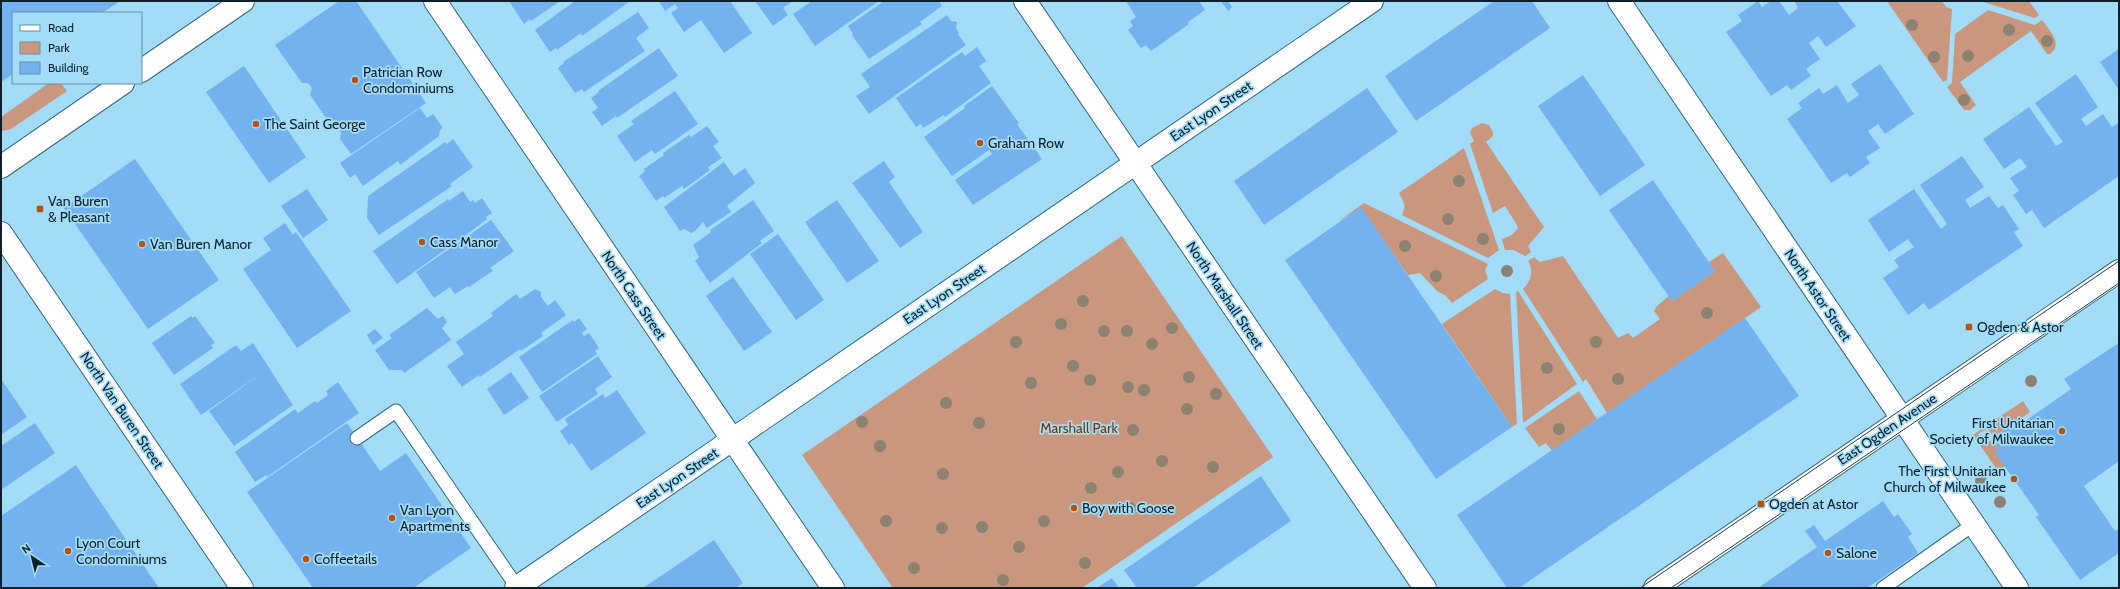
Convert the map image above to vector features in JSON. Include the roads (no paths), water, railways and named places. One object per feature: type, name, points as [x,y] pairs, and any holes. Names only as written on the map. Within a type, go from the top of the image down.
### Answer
[{"type":"street","points":[[142,70],[243,1]]},
{"type":"street","name":"North Cass Street","points":[[435,1],[833,588]]},
{"type":"street","name":"North Marshall Street","points":[[1025,1],[1425,588]]},
{"type":"street","name":"East Lyon Street","points":[[517,588],[1372,1]]},
{"type":"street","name":"North Astor Street","points":[[1619,1],[2017,588]]},
{"type":"street","points":[[1,167],[122,84]]},
{"type":"street","name":"North Van Buren Street","points":[[1,233],[242,588]]},
{"type":"street","name":"East Ogden Avenue","points":[[1655,588],[2119,271]]},
{"type":"lane","points":[[357,438],[396,411],[517,588]]},
{"type":"lane","points":[[1883,588],[1974,524]]},
{"type":"tram line","points":[[1640,588],[2119,261]]},
{"type":"tram line","points":[[1671,588],[2119,283]]},
{"type":"place","name":"Patrician Row Condominiums","points":[[355,80]]},
{"type":"place","name":"The Saint George","points":[[256,124]]},
{"type":"place","name":"Graham Row","points":[[980,143]]},
{"type":"place","name":"Van Buren & Pleasant","points":[[40,209]]},
{"type":"place","name":"Cass Manor","points":[[422,242]]},
{"type":"place","name":"Van Buren Manor","points":[[142,244]]},
{"type":"place","name":"Ogden & Astor","points":[[1969,327]]},
{"type":"place","name":"First Unitarian Society of Milwaukee","points":[[2062,431]]},
{"type":"place","name":"The First Unitarian Church of Milwaukee","points":[[2014,479]]},
{"type":"place","name":"Ogden at Astor","points":[[1761,504]]},
{"type":"place","name":"Boy with Goose","points":[[1074,508]]},
{"type":"place","name":"Van Lyon Apartments","points":[[392,518]]},
{"type":"place","name":"Lyon Court Condominiums","points":[[68,551]]},
{"type":"place","name":"Salone","points":[[1828,553]]},
{"type":"place","name":"Coffeetails","points":[[306,559]]},
{"type":"park label","name":"Marshall Park","points":[[1079,428]]}]
